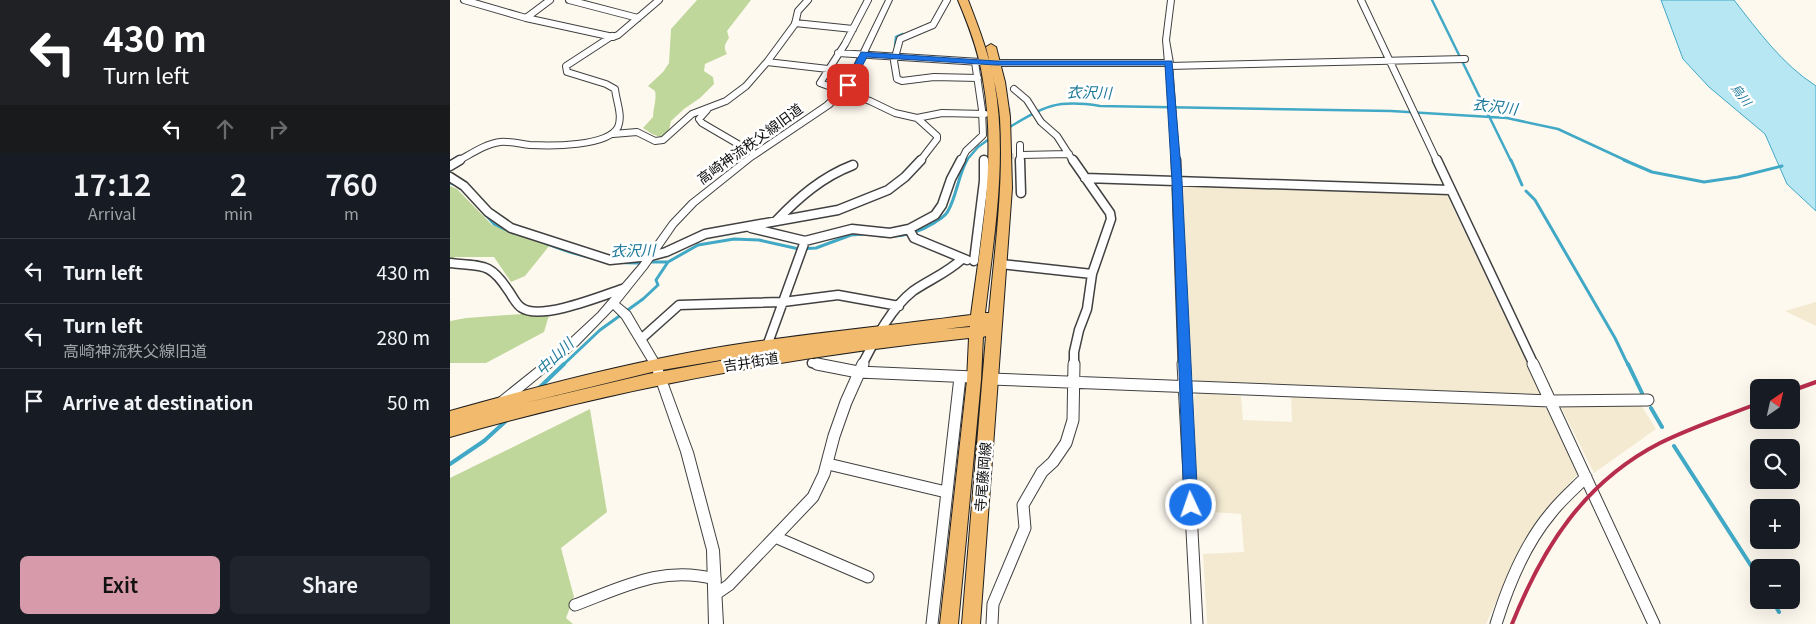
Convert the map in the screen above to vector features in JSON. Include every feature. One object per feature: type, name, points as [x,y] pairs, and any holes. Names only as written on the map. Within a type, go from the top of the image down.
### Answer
[{"type":"main road","points":[[963,0],[991,63],[995,145],[993,190],[979,262],[977,325]]},
{"type":"main road","points":[[972,0],[991,63],[1006,129],[1006,198],[995,323]]},
{"type":"main road","name":"吉井街道","points":[[524,403],[548,390],[659,372],[739,363],[878,338],[995,323]]},
{"type":"main road","name":"寺尾藤岡線","points":[[972,624],[995,323]]},
{"type":"main road","name":"寺尾藤岡線","points":[[949,624],[967,377],[977,325]]},
{"type":"main road","name":"吉井街道","points":[[524,403],[767,346],[878,338]]},
{"type":"main road","points":[[450,418],[524,403]]},
{"type":"main road","points":[[450,430],[501,409]]},
{"type":"street","points":[[464,0],[526,18],[612,36],[618,36],[659,0]]},
{"type":"street","points":[[526,18],[550,0]]},
{"type":"street","points":[[569,0],[638,18]]},
{"type":"street","points":[[450,166],[496,143],[568,144],[596,140],[613,134],[637,132],[655,141],[663,140],[692,114],[726,101],[746,86],[767,62],[796,23],[798,11],[808,0]]},
{"type":"street","points":[[868,0],[820,84],[870,101],[895,113],[918,118],[942,113],[984,114]]},
{"type":"street","name":"高崎神流秩父線旧道","points":[[501,409],[551,363],[620,308],[625,288],[651,256],[675,221],[698,198],[755,154],[828,106],[843,92],[864,54],[889,0]]},
{"type":"street","points":[[947,0],[933,24],[900,39],[894,61],[899,80],[934,77],[978,78]]},
{"type":"street","points":[[1171,0],[1166,40],[1177,181],[1184,387],[1197,624]]},
{"type":"street","points":[[1361,0],[1551,401],[1654,624]]},
{"type":"street","points":[[796,23],[853,29]]},
{"type":"street","points":[[612,36],[566,66],[567,72],[606,84],[615,89],[616,102],[619,108],[618,127],[613,134]]},
{"type":"street","points":[[838,53],[991,63],[1169,65],[1466,59]]},
{"type":"street","points":[[767,62],[828,69]]},
{"type":"street","points":[[746,227],[805,241],[852,229],[890,233],[909,229],[935,215],[963,156],[983,135],[984,114],[975,62]]},
{"type":"street","points":[[992,624],[993,604],[1025,528],[1023,505],[1042,472],[1053,462],[1066,444],[1073,420],[1074,352],[1087,308],[1092,274],[1111,219],[1110,213],[1056,136],[1041,122],[1035,112],[1014,88]]},
{"type":"street","points":[[709,108],[700,116],[699,119],[702,123],[755,154]]},
{"type":"street","points":[[450,177],[464,186],[488,212],[511,228],[610,260],[651,256],[666,252],[705,234],[838,210],[865,200],[898,183],[912,171],[937,139],[937,136],[918,118]]},
{"type":"street","points":[[1020,145],[1021,193]]},
{"type":"street","points":[[1021,155],[1034,153],[1069,154]]},
{"type":"street","points":[[909,229],[914,238],[962,259],[979,262],[984,160]]},
{"type":"street","points":[[776,221],[804,193],[833,172],[853,165]]},
{"type":"street","points":[[1086,178],[1450,190]]},
{"type":"street","points":[[767,346],[805,241]]},
{"type":"street","points":[[716,594],[729,585],[813,497],[823,481],[834,438],[858,372],[899,306],[918,286],[953,269],[962,259]]},
{"type":"street","points":[[450,263],[490,268],[499,276],[521,308],[526,311],[550,311],[625,288]]},
{"type":"street","points":[[1001,264],[1092,274]]},
{"type":"street","points":[[642,339],[679,305],[783,302],[838,295],[899,306]]},
{"type":"street","points":[[620,308],[642,339],[659,372],[687,452],[713,550],[716,624]]},
{"type":"street","points":[[812,363],[858,372],[967,377],[946,492],[932,624]]},
{"type":"street","points":[[990,379],[1551,401],[1648,400]]},
{"type":"street","points":[[828,464],[946,492]]},
{"type":"street","points":[[1496,624],[1516,571],[1531,543],[1547,518],[1586,477]]},
{"type":"street","points":[[775,537],[868,577]]},
{"type":"street","points":[[575,605],[660,575],[678,572],[700,574],[715,580]]},
{"type":"shaded area","points":[[1180,184],[1446,193],[1542,395],[1199,382],[1194,380],[1191,374]]},
{"type":"shaded area","points":[[1816,302],[1816,326],[1785,311]]},
{"type":"shaded area","points":[[1197,393],[1241,396],[1243,420],[1292,422],[1291,396],[1540,406],[1551,409],[1579,473],[1557,497],[1526,537],[1486,624],[1207,624],[1203,554],[1244,552],[1241,514],[1197,511],[1194,397]]},
{"type":"shaded area","points":[[1560,405],[1641,405],[1656,429],[1594,473]]},
{"type":"green space","points":[[697,0],[751,0],[727,31],[729,38],[725,47],[727,54],[705,64],[704,71],[713,77],[714,84],[671,121],[668,134],[663,138],[643,128],[653,117],[655,101],[655,91],[648,86],[663,72],[669,63],[671,29]]},
{"type":"green space","points":[[450,186],[457,189],[492,225],[550,245],[525,276],[511,282],[494,257],[455,257],[450,261]]},
{"type":"green space","points":[[550,312],[544,332],[486,363],[450,363],[450,321],[466,318]]},
{"type":"green space","points":[[590,409],[607,512],[561,548],[574,597],[566,618],[573,624],[450,624],[450,478]]},
{"type":"water","name":"烏川","points":[[1661,0],[1734,0],[1782,58],[1816,86],[1816,211],[1787,184],[1765,134],[1709,87],[1683,59]]},
{"type":"waterway","points":[[1432,0],[1460,57]]},
{"type":"waterway","points":[[895,46],[896,37],[903,34]]},
{"type":"waterway","points":[[1462,61],[1489,117]]},
{"type":"waterway","name":"衣沢川","points":[[1008,128],[1032,114],[1051,106],[1072,103],[1100,106],[1391,111],[1489,117]]},
{"type":"waterway","name":"衣沢川","points":[[1489,117],[1507,118],[1558,129],[1627,161]]},
{"type":"waterway","points":[[1489,117],[1511,161]]},
{"type":"waterway","name":"衣沢川","points":[[966,161],[978,147],[992,137]]},
{"type":"waterway","name":"衣沢川","points":[[875,235],[906,235],[927,227],[944,216],[951,205],[967,160]]},
{"type":"waterway","points":[[1511,160],[1522,185]]},
{"type":"waterway","name":"衣沢川","points":[[1624,160],[1652,172],[1704,182],[1738,177],[1782,166]]},
{"type":"waterway","name":"衣沢川","points":[[450,183],[459,186]]},
{"type":"waterway","points":[[1526,191],[1535,200],[1615,338],[1628,365]]},
{"type":"waterway","name":"衣沢川","points":[[485,214],[494,224],[513,233]]},
{"type":"waterway","name":"衣沢川","points":[[668,262],[698,245],[734,239],[759,240],[799,249],[816,248],[851,235],[864,234]]},
{"type":"waterway","name":"衣沢川","points":[[545,243],[593,258],[643,263]]},
{"type":"waterway","name":"衣沢川","points":[[649,262],[668,262]]},
{"type":"waterway","name":"中山川","points":[[563,365],[600,330],[643,299],[658,285],[656,280],[668,262]]},
{"type":"waterway","name":"中山川","points":[[539,388],[564,364]]},
{"type":"waterway","points":[[1628,364],[1642,393]]},
{"type":"waterway","points":[[1651,408],[1662,427]]},
{"type":"waterway","name":"中山川","points":[[450,464],[484,441],[508,419]]},
{"type":"waterway","points":[[1674,446],[1750,564]]},
{"type":"tunnel","points":[[987,113],[1014,111]]},
{"type":"tunnel","points":[[999,158],[1021,155]]},
{"type":"railway","points":[[1800,388],[1816,382]]},
{"type":"railway","points":[[1512,624],[1524,596],[1552,543],[1569,519],[1609,477],[1633,459],[1660,443],[1750,406]]},
{"type":"route","points":[[848,85],[864,54],[996,63],[1169,63],[1177,181],[1184,387],[1191,505]]}]
